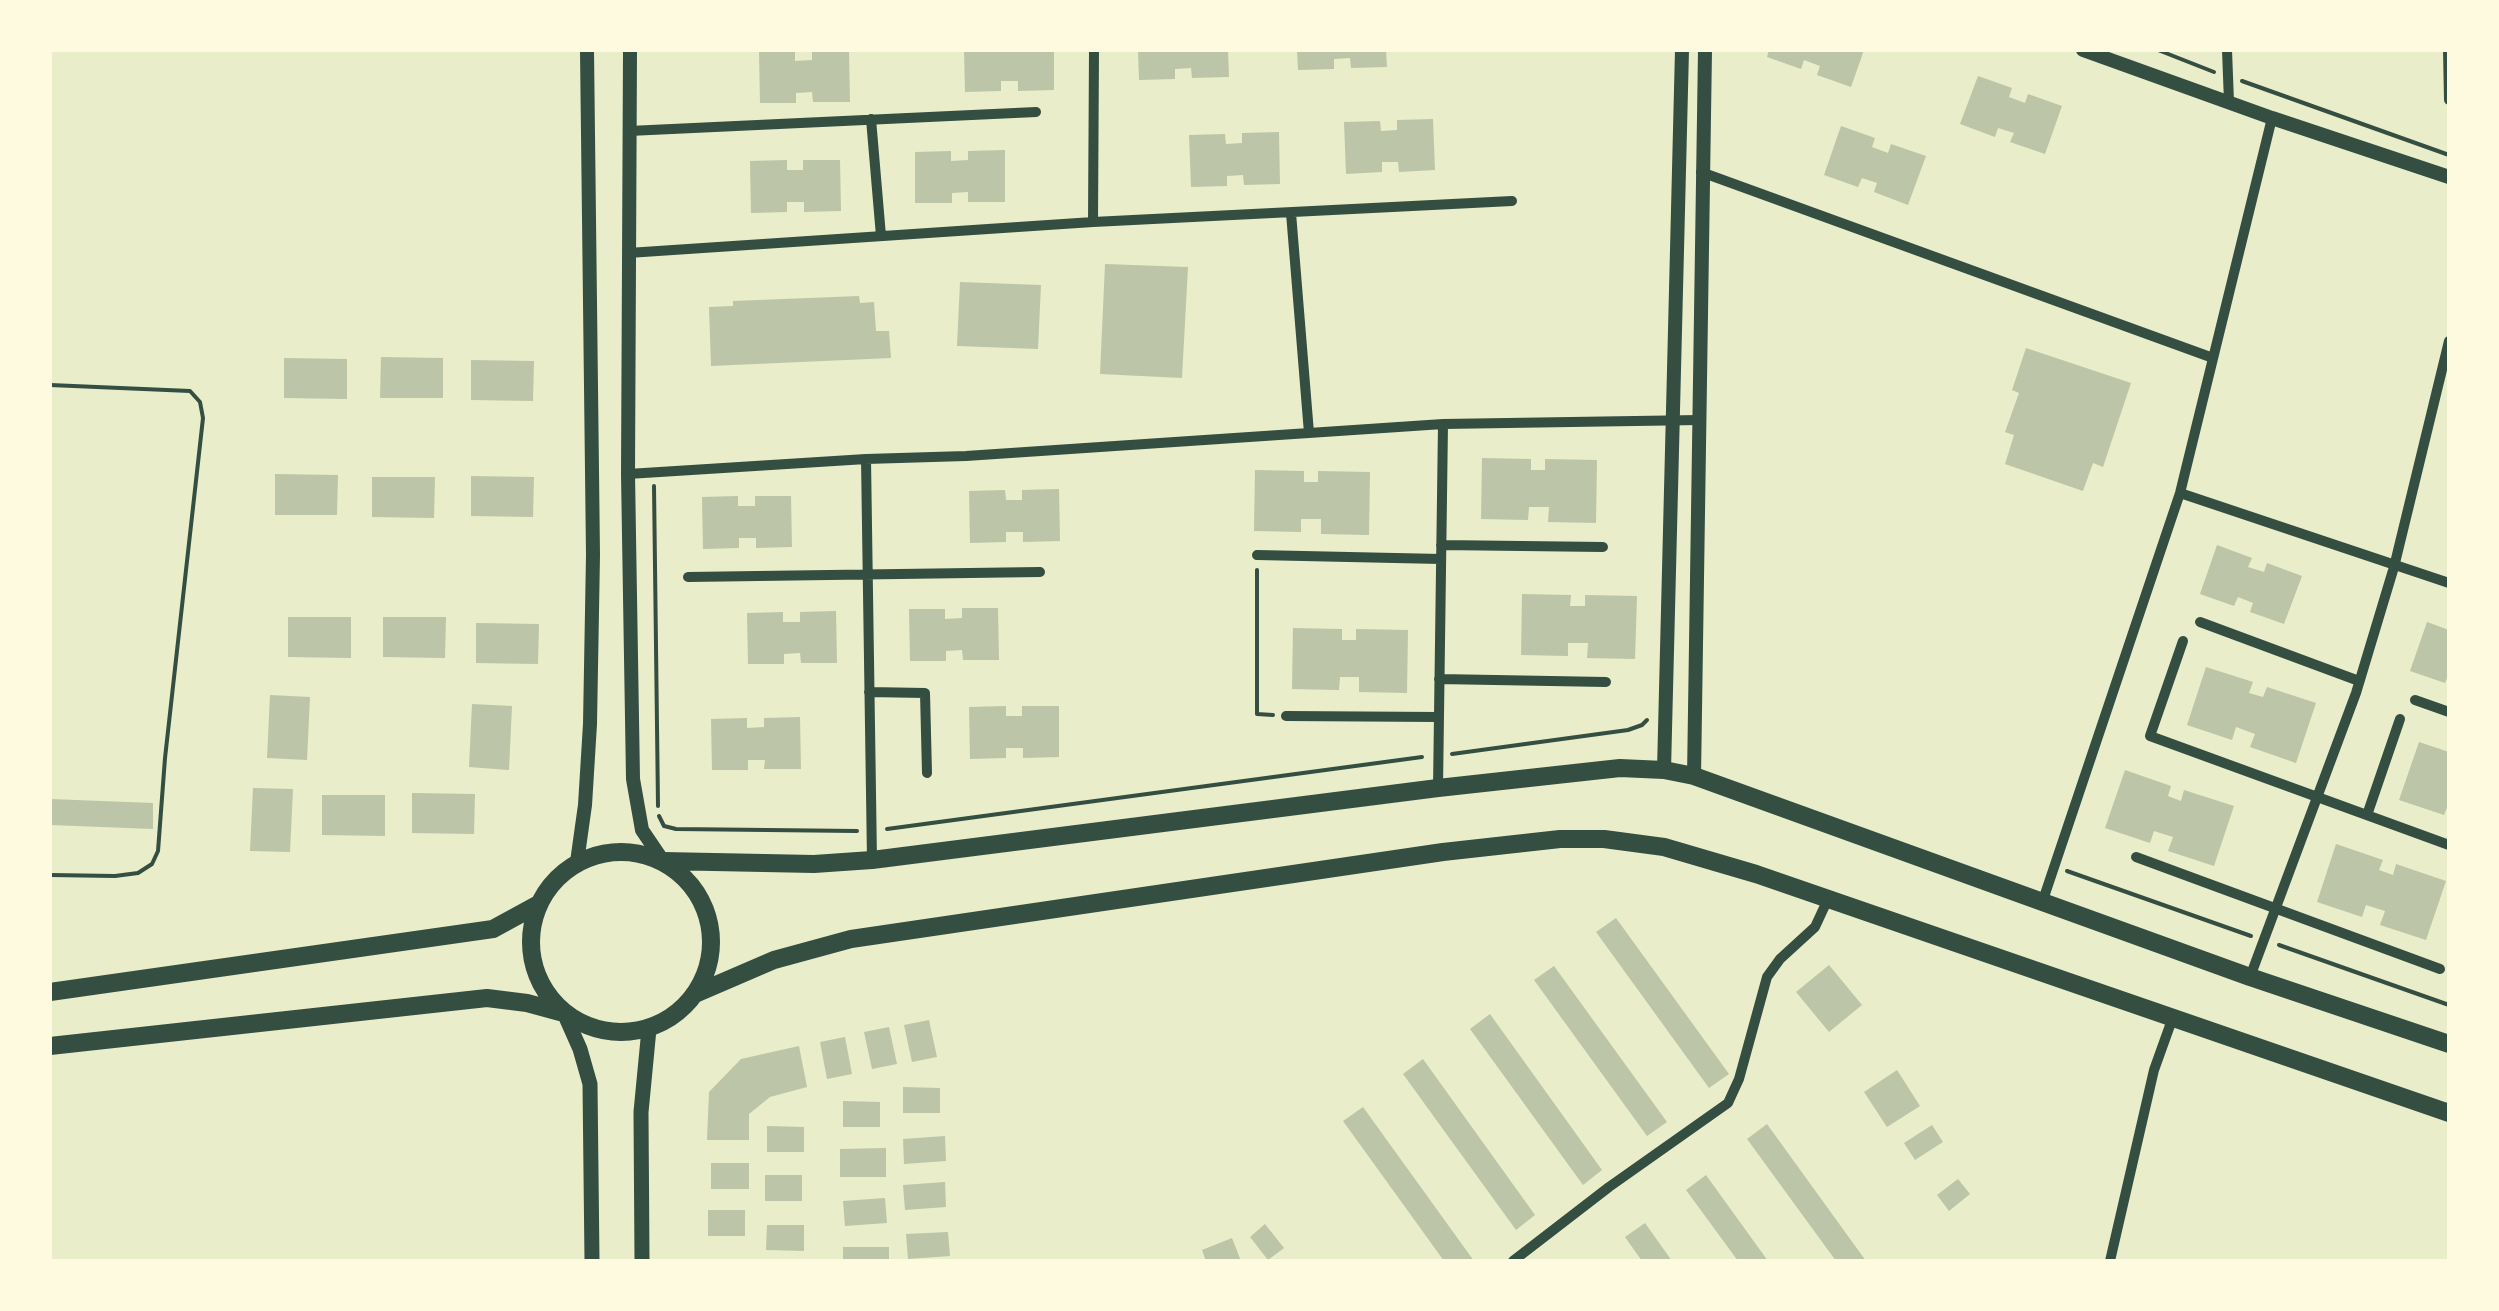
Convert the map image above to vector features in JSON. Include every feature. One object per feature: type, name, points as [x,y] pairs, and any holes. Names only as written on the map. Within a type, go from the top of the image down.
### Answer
[{"type":"main road","points":[[592,1261],[590,1084],[580,1048],[564,1014],[544,991],[532,964],[530,934],[538,906],[554,880],[577,862],[605,852],[635,852],[663,861],[814,864],[872,860],[1438,788],[1620,768],[1664,770],[1694,776],[2250,977],[2449,1044]]},
{"type":"main road","points":[[695,994],[774,960],[852,939],[1443,852],[1560,839],[1604,839],[1664,847],[1828,899],[2449,1113]]},
{"type":"main road","points":[[50,1046],[487,998],[527,1002],[564,1014],[590,1028],[619,1034],[649,1030],[675,1016],[695,994],[709,966],[712,936],[704,906],[688,880],[663,861]]},
{"type":"main road","points":[[50,992],[493,929],[538,906]]},
{"type":"main road","points":[[642,1261],[640,1112],[649,1030]]},
{"type":"street","points":[[577,862],[586,805],[593,555],[587,50]]},
{"type":"street","points":[[630,50],[628,474],[635,804],[642,830],[663,861]]},
{"type":"street","points":[[1093,222],[1094,50]]},
{"type":"street","points":[[1664,770],[1682,50]]},
{"type":"street","points":[[1694,776],[1705,50]]},
{"type":"street","points":[[2083,50],[2449,176]]},
{"type":"street","points":[[2227,50],[2229,102]]},
{"type":"street","points":[[2448,50],[2449,100]]},
{"type":"street","points":[[629,130],[1036,112]]},
{"type":"street","points":[[2043,900],[2180,494],[2272,118]]},
{"type":"street","points":[[871,119],[881,236]]},
{"type":"street","points":[[1701,172],[2213,358]]},
{"type":"street","points":[[628,253],[1093,222],[1512,201]]},
{"type":"street","points":[[1291,212],[1309,433]]},
{"type":"street","points":[[2250,977],[2360,681],[2394,567],[2449,341]]},
{"type":"street","points":[[628,474],[1442,424],[1699,420]]},
{"type":"street","points":[[1438,788],[1442,424]]},
{"type":"street","points":[[866,459],[872,860]]},
{"type":"street","points":[[2180,494],[2449,584]]},
{"type":"street","points":[[1441,545],[1603,547]]},
{"type":"street","points":[[1257,555],[1441,559]]},
{"type":"street","points":[[688,576],[1040,572]]},
{"type":"street","points":[[2200,622],[2360,681]]},
{"type":"street","points":[[2183,641],[2150,736],[2449,845]]},
{"type":"street","points":[[1439,680],[1606,682]]},
{"type":"street","points":[[869,692],[925,692],[927,773]]},
{"type":"street","points":[[2415,700],[2449,712]]},
{"type":"street","points":[[1286,716],[1438,718]]},
{"type":"street","points":[[2367,815],[2400,719]]},
{"type":"street","points":[[2136,857],[2440,969]]},
{"type":"street","points":[[1514,1261],[1728,1103],[1739,1079],[1767,977],[1780,958],[1814,928],[1828,899]]},
{"type":"street","points":[[2110,1261],[2154,1070],[2173,1018]]},
{"type":"path","points":[[2158,50],[2449,155]]},
{"type":"path","points":[[50,385],[190,392],[200,402],[203,418],[158,850],[152,864],[138,873],[50,875]]},
{"type":"path","points":[[654,472],[656,782],[658,814],[664,826],[813,833],[872,831],[1628,730],[1642,726],[1648,719]]},
{"type":"path","points":[[1257,555],[1256,714],[1286,716]]},
{"type":"path","points":[[2054,867],[2449,1005]]},
{"type":"building","points":[[849,50],[850,102],[813,102],[812,92],[796,93],[796,103],[760,103],[759,51],[795,51],[795,61],[812,60],[812,51]]},
{"type":"building","points":[[964,50],[1054,50],[1054,90],[1018,91],[1018,81],[1001,81],[1001,91],[965,92]]},
{"type":"building","points":[[1138,50],[1228,50],[1229,77],[1192,78],[1191,68],[1175,69],[1175,79],[1139,80]]},
{"type":"building","points":[[1297,50],[1386,50],[1387,67],[1351,68],[1350,58],[1334,59],[1334,69],[1298,70]]},
{"type":"building","points":[[1769,50],[1864,50],[1851,87],[1817,75],[1820,66],[1804,60],[1801,69],[1767,57]]},
{"type":"building","points":[[1978,76],[2012,88],[2009,97],[2025,103],[2028,94],[2062,106],[2045,154],[2010,142],[2014,133],[1998,128],[1995,137],[1960,124]]},
{"type":"building","points":[[1433,119],[1435,170],[1399,172],[1398,162],[1382,162],[1382,172],[1346,174],[1344,122],[1380,121],[1381,131],[1397,130],[1397,120]]},
{"type":"building","points":[[1841,126],[1875,138],[1872,147],[1888,153],[1891,144],[1926,156],[1908,205],[1874,192],[1877,183],[1862,178],[1858,187],[1824,175]]},
{"type":"building","points":[[1279,132],[1280,184],[1244,185],[1243,175],[1227,176],[1227,186],[1191,187],[1189,135],[1225,134],[1226,144],[1242,143],[1242,133]]},
{"type":"building","points":[[1005,150],[1005,202],[968,202],[968,192],[952,193],[952,203],[915,203],[915,152],[951,151],[951,161],[968,160],[968,151]]},
{"type":"building","points":[[787,160],[787,170],[803,170],[803,160],[840,160],[841,211],[804,212],[804,202],[787,202],[787,212],[751,213],[750,161]]},
{"type":"building","points":[[1105,264],[1188,267],[1182,378],[1100,374]]},
{"type":"building","points":[[960,282],[1041,285],[1038,349],[957,346]]},
{"type":"building","points":[[859,296],[860,303],[874,302],[876,331],[889,331],[891,358],[711,366],[709,307],[733,306],[733,301]]},
{"type":"building","points":[[2026,348],[2131,383],[2103,467],[2093,463],[2083,491],[2005,464],[2014,435],[2005,432],[2019,393],[2012,390]]},
{"type":"building","points":[[381,357],[443,358],[443,398],[380,398]]},
{"type":"building","points":[[284,358],[347,359],[347,399],[284,398]]},
{"type":"building","points":[[471,360],[534,361],[533,401],[471,400]]},
{"type":"building","points":[[1482,458],[1531,459],[1531,470],[1545,470],[1545,459],[1597,460],[1596,523],[1548,522],[1549,507],[1529,507],[1528,520],[1481,519]]},
{"type":"building","points":[[1255,470],[1304,471],[1304,482],[1318,482],[1318,471],[1370,472],[1369,535],[1321,534],[1321,519],[1301,519],[1301,532],[1254,531]]},
{"type":"building","points":[[275,474],[338,475],[337,515],[275,515]]},
{"type":"building","points":[[471,476],[534,477],[533,517],[471,516]]},
{"type":"building","points":[[372,477],[435,477],[434,518],[372,517]]},
{"type":"building","points":[[1059,489],[1060,541],[1023,542],[1023,532],[1006,532],[1006,542],[970,543],[969,491],[1005,490],[1006,500],[1022,500],[1022,490]]},
{"type":"building","points":[[738,496],[738,506],[755,506],[755,496],[791,496],[792,547],[756,548],[756,538],[739,538],[739,548],[703,549],[702,497]]},
{"type":"building","points":[[2217,545],[2252,558],[2248,567],[2264,572],[2267,563],[2302,576],[2284,624],[2250,612],[2253,603],[2238,597],[2234,606],[2200,594]]},
{"type":"building","points":[[1522,594],[1571,595],[1570,606],[1585,606],[1585,595],[1637,596],[1635,659],[1587,658],[1588,643],[1568,643],[1568,656],[1521,655]]},
{"type":"building","points":[[962,608],[998,608],[999,660],[963,660],[962,650],[946,651],[946,661],[910,661],[909,609],[945,609],[945,619],[962,618]]},
{"type":"building","points":[[836,611],[837,663],[801,663],[800,653],[784,654],[784,664],[748,664],[747,613],[783,612],[783,622],[800,622],[800,612]]},
{"type":"building","points":[[288,617],[351,617],[351,658],[288,657]]},
{"type":"building","points":[[383,617],[446,617],[445,658],[383,657]]},
{"type":"building","points":[[2427,622],[2449,630],[2449,674],[2445,683],[2410,671]]},
{"type":"building","points":[[476,623],[539,624],[538,664],[476,663]]},
{"type":"building","points":[[1293,628],[1342,629],[1342,640],[1356,640],[1356,629],[1408,630],[1407,693],[1359,692],[1359,677],[1340,677],[1339,690],[1292,689]]},
{"type":"building","points":[[2206,667],[2253,682],[2249,693],[2263,697],[2267,687],[2316,703],[2296,763],[2250,747],[2255,734],[2236,727],[2232,740],[2187,725]]},
{"type":"building","points":[[270,695],[310,697],[307,760],[267,758]]},
{"type":"building","points":[[472,704],[512,706],[509,770],[469,767]]},
{"type":"building","points":[[1006,706],[1006,716],[1022,716],[1022,706],[1059,706],[1059,757],[1023,758],[1023,748],[1006,748],[1006,758],[970,759],[969,707]]},
{"type":"building","points":[[800,717],[801,769],[764,769],[765,760],[748,760],[748,770],[712,770],[711,719],[747,718],[747,728],[764,727],[764,718]]},
{"type":"building","points":[[2419,742],[2449,752],[2449,803],[2444,815],[2399,800]]},
{"type":"building","points":[[2125,770],[2171,786],[2168,796],[2181,801],[2184,790],[2234,806],[2214,866],[2168,851],[2173,837],[2154,831],[2150,843],[2105,828]]},
{"type":"building","points":[[253,788],[293,789],[290,852],[250,851]]},
{"type":"building","points":[[412,793],[475,794],[474,834],[412,833]]},
{"type":"building","points":[[322,795],[385,795],[385,836],[322,835]]},
{"type":"building","points":[[50,799],[153,803],[153,829],[50,825]]},
{"type":"building","points":[[2336,844],[2383,860],[2379,870],[2393,875],[2396,864],[2446,881],[2426,940],[2380,925],[2385,911],[2366,905],[2362,917],[2317,902]]},
{"type":"building","points":[[1616,918],[1729,1074],[1709,1088],[1596,932]]},
{"type":"building","points":[[1829,965],[1862,1005],[1829,1032],[1796,992]]},
{"type":"building","points":[[1554,966],[1667,1122],[1647,1136],[1534,980]]},
{"type":"building","points":[[1490,1014],[1602,1170],[1583,1185],[1470,1029]]},
{"type":"building","points":[[929,1020],[937,1057],[912,1062],[904,1025]]},
{"type":"building","points":[[889,1027],[897,1064],[872,1069],[864,1032]]},
{"type":"building","points":[[845,1037],[852,1074],[827,1079],[820,1042]]},
{"type":"building","points":[[799,1046],[807,1087],[770,1097],[749,1114],[749,1140],[707,1140],[709,1092],[741,1059]]},
{"type":"building","points":[[1423,1059],[1535,1215],[1516,1230],[1403,1074]]},
{"type":"building","points":[[1897,1070],[1920,1106],[1887,1127],[1864,1092]]},
{"type":"building","points":[[903,1087],[940,1088],[940,1113],[903,1113]]},
{"type":"building","points":[[843,1101],[880,1102],[880,1127],[843,1127]]},
{"type":"building","points":[[1363,1107],[1474,1261],[1444,1261],[1343,1121]]},
{"type":"building","points":[[1767,1124],[1866,1261],[1836,1261],[1747,1139]]},
{"type":"building","points":[[1932,1125],[1943,1142],[1915,1160],[1904,1143]]},
{"type":"building","points":[[767,1126],[804,1127],[804,1152],[767,1152]]},
{"type":"building","points":[[945,1136],[946,1161],[904,1164],[903,1139]]},
{"type":"building","points":[[886,1148],[886,1177],[840,1177],[840,1149]]},
{"type":"building","points":[[711,1163],[749,1163],[749,1189],[711,1189]]},
{"type":"building","points":[[765,1175],[802,1175],[802,1201],[765,1201]]},
{"type":"building","points":[[1706,1175],[1768,1261],[1738,1261],[1686,1190]]},
{"type":"building","points":[[1958,1179],[1970,1194],[1949,1211],[1937,1195]]},
{"type":"building","points":[[945,1182],[946,1207],[905,1210],[903,1185]]},
{"type":"building","points":[[885,1198],[887,1223],[845,1226],[843,1201]]},
{"type":"building","points":[[708,1210],[745,1210],[745,1236],[708,1236]]},
{"type":"building","points":[[1645,1223],[1672,1261],[1642,1261],[1625,1237]]},
{"type":"building","points":[[1265,1224],[1284,1248],[1268,1260],[1250,1237]]},
{"type":"building","points":[[767,1225],[804,1225],[804,1251],[766,1250]]},
{"type":"building","points":[[948,1232],[950,1256],[908,1259],[906,1234]]},
{"type":"building","points":[[1232,1238],[1241,1261],[1206,1261],[1202,1250]]},
{"type":"building","points":[[843,1247],[889,1247],[889,1261],[843,1261]]}]
